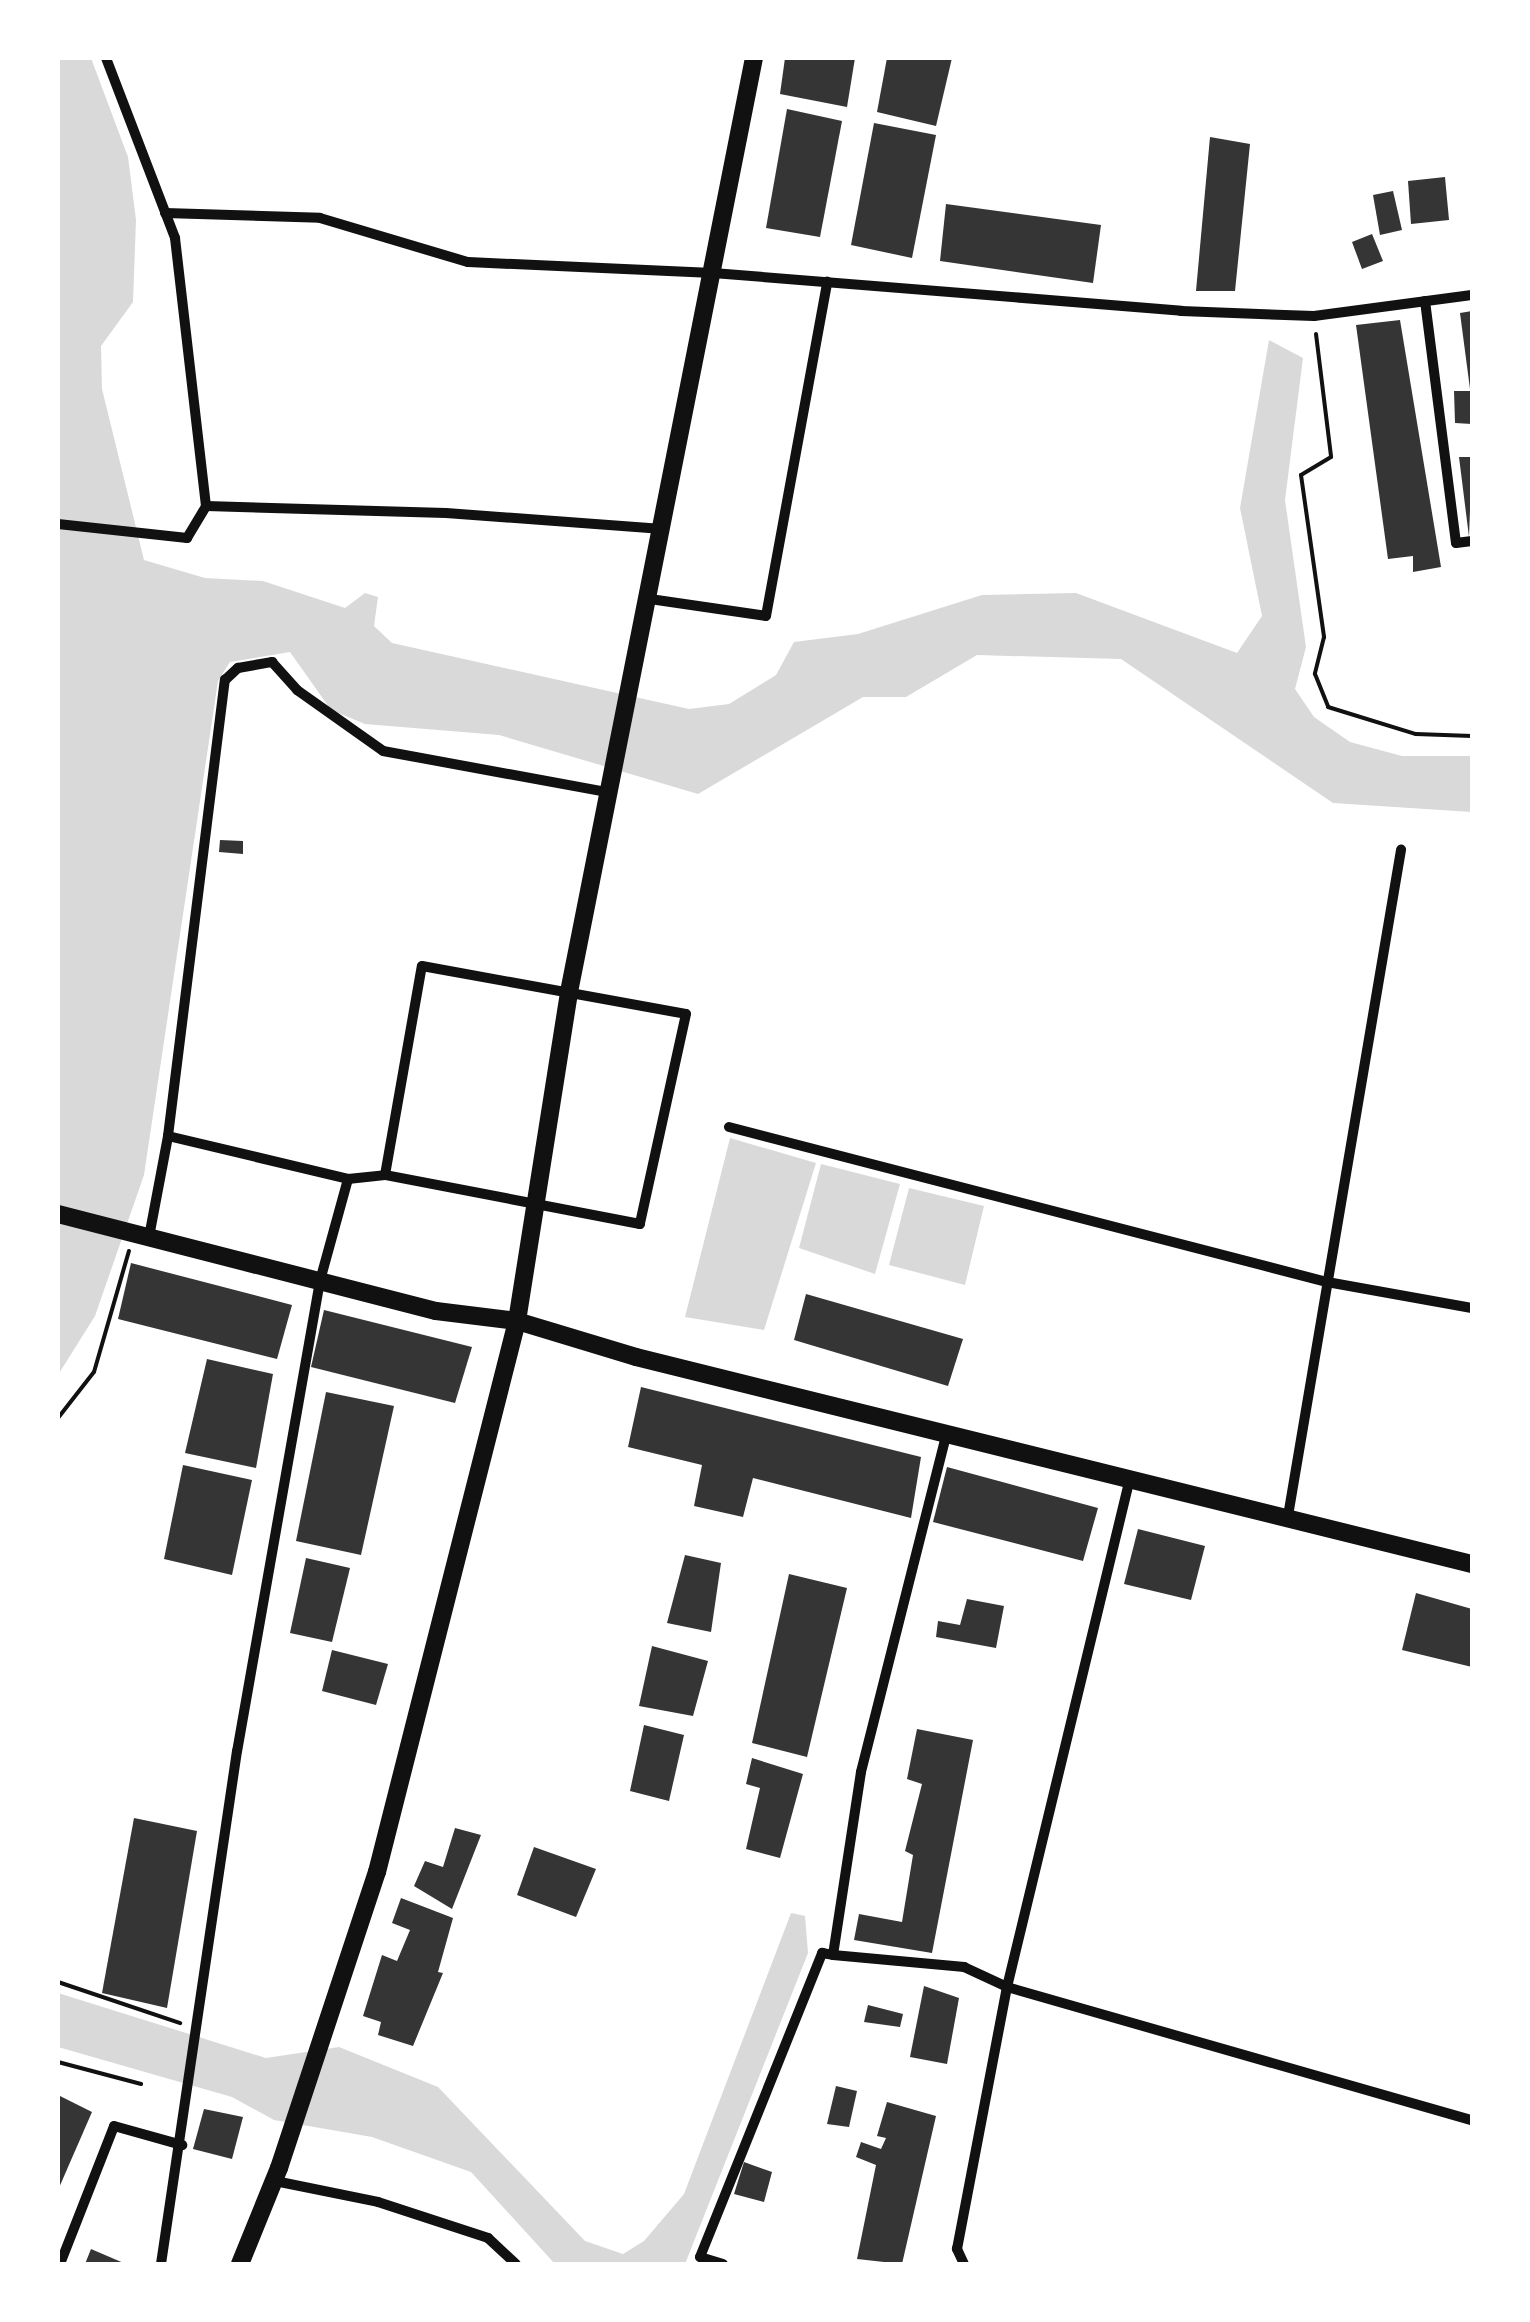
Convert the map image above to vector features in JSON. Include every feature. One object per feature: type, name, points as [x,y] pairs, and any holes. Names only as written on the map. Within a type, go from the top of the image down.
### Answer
[{"type":"street","points":[[58,524],[187,538],[206,506],[175,238],[106,58]]},
{"type":"street","points":[[240,2264],[277,2174],[377,1872],[517,1322],[533,1201],[569,992],[607,792],[650,599],[754,58]]},
{"type":"street","points":[[164,213],[320,218],[468,262],[713,273],[1314,316],[1472,295]]},
{"type":"street","points":[[650,599],[766,616],[827,282]]},
{"type":"street","points":[[1425,301],[1456,543],[1472,542]]},
{"type":"street","points":[[206,506],[446,512],[663,529]]},
{"type":"street","points":[[142,1236],[168,1136],[226,680],[238,668],[272,662],[297,690],[384,751],[607,792]]},
{"type":"street","points":[[1288,1516],[1400,850]]},
{"type":"street","points":[[168,1136],[348,1179],[385,1175],[640,1224],[686,1014],[422,966],[385,1175]]},
{"type":"street","points":[[729,1127],[1328,1282],[1472,1308]]},
{"type":"street","points":[[161,2264],[182,2144],[237,1750],[320,1281],[348,1179]]},
{"type":"street","points":[[58,1214],[436,1311],[517,1322],[636,1357],[1472,1564]]},
{"type":"street","points":[[833,1955],[861,1772],[947,1431]]},
{"type":"street","points":[[964,2264],[956,2249],[1007,1987],[1130,1478]]},
{"type":"street","points":[[724,2264],[700,2258],[822,1953],[964,1967],[1007,1987],[1472,2120]]},
{"type":"street","points":[[60,2264],[114,2126],[182,2144]]},
{"type":"street","points":[[277,2174],[488,2238],[516,2264]]},
{"type":"path","points":[[1314,316],[1331,457],[1301,474],[1324,637],[1314,674],[1328,707],[1416,734],[1472,736]]},
{"type":"path","points":[[58,1418],[94,1372],[142,1236]]},
{"type":"path","points":[[58,1982],[198,2030]]},
{"type":"path","points":[[58,2062],[141,2084]]},
{"type":"shaded area","points":[[58,58],[91,58],[128,157],[136,220],[133,302],[101,346],[102,389],[144,560],[205,578],[263,581],[345,608],[365,593],[378,597],[374,626],[392,643],[689,709],[729,704],[776,675],[794,642],[858,634],[982,595],[1076,593],[1237,653],[1262,616],[1240,508],[1269,340],[1303,358],[1285,500],[1306,647],[1295,689],[1314,717],[1350,742],[1402,756],[1472,756],[1472,812],[1333,803],[1121,659],[977,655],[906,697],[863,697],[698,794],[499,735],[365,724],[331,710],[290,652],[230,662],[218,681],[144,1175],[95,1316],[58,1375]]},
{"type":"shaded area","points":[[730,1138],[816,1163],[764,1330],[685,1317]]},
{"type":"shaded area","points":[[821,1164],[900,1184],[875,1274],[799,1248]]},
{"type":"shaded area","points":[[909,1188],[984,1206],[965,1285],[889,1265]]},
{"type":"shaded area","points":[[791,1913],[805,1916],[808,1953],[685,2264],[555,2264],[471,2172],[372,2137],[274,2120],[232,2097],[58,2047],[58,1993],[266,2058],[339,2047],[438,2087],[585,2241],[623,2254],[644,2241],[684,2194]]},
{"type":"building","points":[[785,58],[855,58],[847,107],[780,94]]},
{"type":"building","points":[[887,58],[952,58],[936,126],[877,112]]},
{"type":"building","points":[[787,109],[842,121],[820,237],[766,228]]},
{"type":"building","points":[[874,123],[936,135],[912,258],[851,245]]},
{"type":"building","points":[[1210,137],[1250,144],[1235,291],[1196,291]]},
{"type":"building","points":[[1445,177],[1449,220],[1411,224],[1408,181]]},
{"type":"building","points":[[1393,191],[1402,230],[1380,235],[1373,195]]},
{"type":"building","points":[[946,204],[1101,225],[1093,283],[940,261]]},
{"type":"building","points":[[1372,234],[1383,261],[1362,269],[1352,242]]},
{"type":"building","points":[[1472,311],[1472,388],[1470,389],[1460,313]]},
{"type":"building","points":[[1400,320],[1441,567],[1413,572],[1413,556],[1388,559],[1356,325]]},
{"type":"building","points":[[1454,391],[1472,391],[1472,424],[1455,423]]},
{"type":"building","points":[[1459,457],[1472,457],[1469,537]]},
{"type":"building","points":[[220,840],[243,841],[243,854],[219,852]]},
{"type":"building","points":[[131,1263],[292,1305],[277,1359],[118,1319]]},
{"type":"building","points":[[806,1294],[963,1339],[948,1386],[794,1340]]},
{"type":"building","points":[[324,1310],[472,1347],[455,1403],[311,1367]]},
{"type":"building","points":[[207,1359],[273,1374],[256,1468],[185,1453]]},
{"type":"building","points":[[641,1387],[921,1457],[911,1518],[753,1478],[743,1517],[694,1506],[702,1465],[628,1447]]},
{"type":"building","points":[[326,1392],[394,1406],[361,1555],[296,1541]]},
{"type":"building","points":[[183,1465],[252,1480],[232,1575],[164,1559]]},
{"type":"building","points":[[947,1467],[1098,1508],[1083,1561],[933,1522]]},
{"type":"building","points":[[1138,1529],[1205,1546],[1191,1600],[1124,1584]]},
{"type":"building","points":[[685,1555],[721,1563],[711,1632],[667,1623]]},
{"type":"building","points":[[306,1558],[350,1568],[332,1642],[290,1633]]},
{"type":"building","points":[[789,1574],[847,1588],[807,1757],[752,1743]]},
{"type":"building","points":[[1416,1593],[1472,1609],[1472,1667],[1402,1650]]},
{"type":"building","points":[[967,1599],[1004,1606],[996,1648],[936,1637],[938,1621],[960,1625]]},
{"type":"building","points":[[652,1646],[708,1661],[693,1716],[639,1706]]},
{"type":"building","points":[[332,1650],[388,1664],[376,1705],[322,1691]]},
{"type":"building","points":[[644,1725],[684,1735],[669,1801],[630,1791]]},
{"type":"building","points":[[917,1729],[973,1740],[932,1953],[854,1940],[859,1914],[902,1922],[913,1855],[905,1851],[922,1784],[907,1779]]},
{"type":"building","points":[[752,1758],[803,1774],[780,1858],[746,1849],[760,1788],[746,1784]]},
{"type":"building","points":[[134,1818],[197,1831],[167,2008],[102,1993]]},
{"type":"building","points":[[455,1828],[481,1835],[452,1909],[414,1886],[425,1861],[443,1867]]},
{"type":"building","points":[[534,1847],[596,1869],[576,1917],[517,1895]]},
{"type":"building","points":[[401,1898],[453,1918],[438,1972],[443,1973],[413,2046],[378,2035],[381,2022],[363,2016],[382,1955],[397,1961],[410,1930],[392,1923]]},
{"type":"building","points":[[924,1986],[959,1998],[947,2064],[910,2057]]},
{"type":"building","points":[[868,2005],[903,2014],[900,2027],[864,2022]]},
{"type":"building","points":[[836,2086],[857,2091],[849,2127],[827,2124]]},
{"type":"building","points":[[58,2095],[92,2112],[58,2190]]},
{"type":"building","points":[[887,2102],[936,2116],[902,2264],[857,2259],[876,2165],[856,2157],[861,2142],[881,2149],[886,2138],[877,2136]]},
{"type":"building","points":[[204,2109],[243,2117],[232,2159],[193,2149]]},
{"type":"building","points":[[744,2162],[772,2172],[764,2202],[734,2194]]},
{"type":"building","points":[[91,2249],[126,2264],[85,2264]]}]
